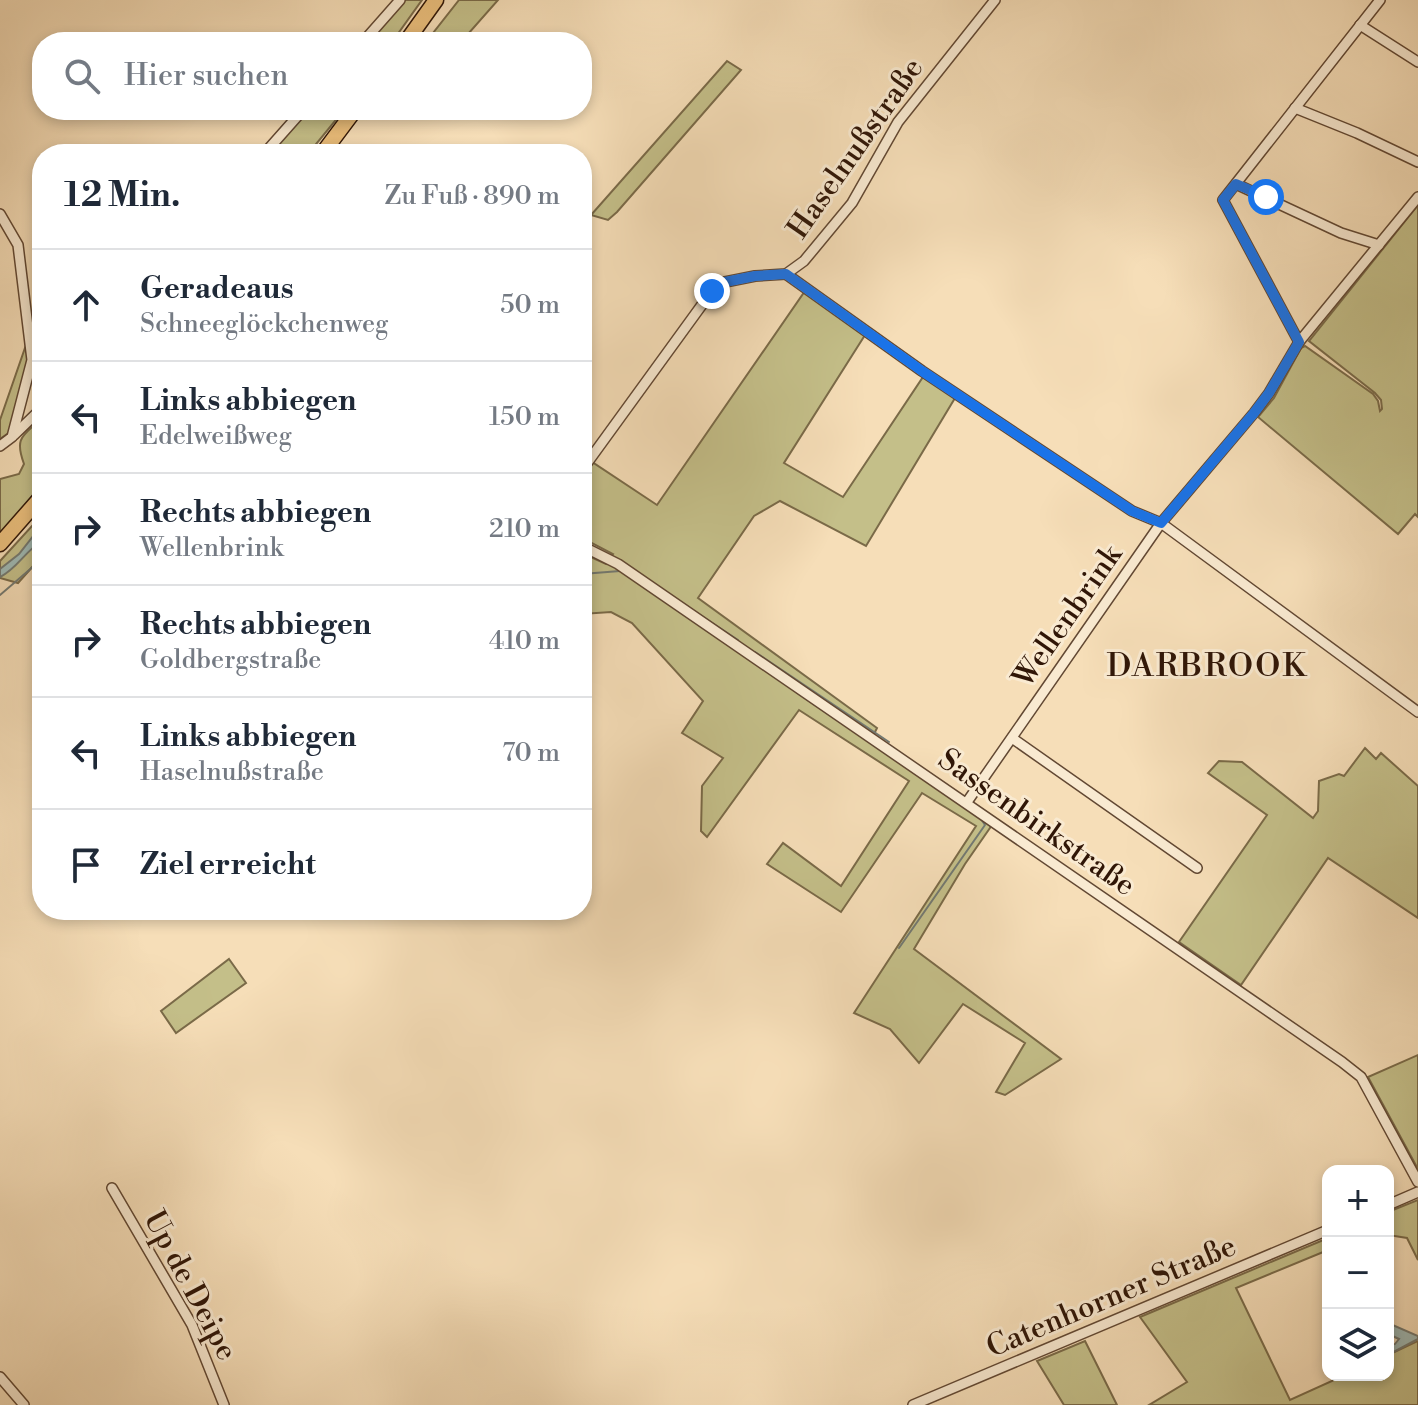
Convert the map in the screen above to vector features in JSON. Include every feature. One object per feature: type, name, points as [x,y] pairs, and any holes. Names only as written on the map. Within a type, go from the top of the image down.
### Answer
[{"type":"highway","points":[[413,32],[436,0]]},
{"type":"highway","points":[[330,144],[348,120]]},
{"type":"highway","points":[[0,544],[32,507]]},
{"type":"street","points":[[372,32],[400,0]]},
{"type":"street","name":"Haselnußstraße","points":[[592,456],[712,291],[725,282],[786,274],[804,261],[852,203],[898,122],[995,0]]},
{"type":"street","points":[[1299,342],[1223,200],[1380,0]]},
{"type":"street","points":[[1360,25],[1418,62]]},
{"type":"street","points":[[1295,108],[1418,162]]},
{"type":"street","points":[[273,144],[294,120]]},
{"type":"street","points":[[1236,184],[1341,233],[1379,245]]},
{"type":"street","name":"Wellenbrink","points":[[967,802],[1161,523],[1262,403],[1299,342],[1418,197]]},
{"type":"street","points":[[0,214],[18,245],[32,360],[12,437]]},
{"type":"street","points":[[786,274],[922,371],[1132,511],[1161,523],[1418,712]]},
{"type":"street","points":[[0,446],[32,418]]},
{"type":"street","name":"Sassenbirkstraße","points":[[592,551],[618,564],[967,802],[1361,1077],[1418,1182]]},
{"type":"street","points":[[1012,738],[1197,868]]},
{"type":"street","name":"Up de Deipe","points":[[112,1188],[192,1325],[224,1405]]},
{"type":"street","points":[[1394,1202],[1418,1192]]},
{"type":"street","name":"Catenhorner Straße","points":[[913,1405],[1322,1233]]},
{"type":"street","points":[[0,1377],[24,1405]]},
{"type":"shaded area","points":[[403,0],[422,0],[399,32],[375,32]]},
{"type":"shaded area","points":[[459,0],[498,0],[470,32],[434,32]]},
{"type":"shaded area","points":[[727,61],[741,70],[617,212],[608,220],[592,214]]},
{"type":"shaded area","points":[[297,120],[336,120],[316,144],[277,144]]},
{"type":"shaded area","points":[[1418,205],[1418,517],[1415,514],[1398,534],[1258,417],[1274,398],[1301,348],[1305,346],[1373,394],[1380,411],[1382,409],[1381,400],[1375,393],[1309,341]]},
{"type":"shaded area","points":[[805,291],[865,335],[784,463],[843,497],[923,377],[955,398],[866,546],[780,501],[754,516],[698,598],[877,728],[870,742],[992,825],[914,949],[1061,1059],[1005,1095],[996,1092],[1025,1043],[963,1004],[919,1063],[890,1029],[854,1013],[976,826],[922,793],[841,912],[767,864],[783,843],[841,886],[909,781],[799,710],[707,837],[701,831],[702,786],[723,758],[682,733],[703,701],[632,623],[611,612],[592,613],[592,558],[606,564],[613,554],[592,543],[592,462],[657,505]]},
{"type":"shaded area","points":[[26,345],[29,357],[13,430],[0,439],[0,420]]},
{"type":"shaded area","points":[[32,427],[32,496],[0,536],[0,479],[19,474],[24,464],[20,442]]},
{"type":"shaded area","points":[[32,526],[32,567],[18,583],[0,578],[0,561]]},
{"type":"shaded area","points":[[1365,748],[1376,759],[1381,753],[1418,786],[1418,918],[1328,858],[1241,985],[1179,942],[1267,815],[1208,773],[1219,761],[1242,762],[1313,818],[1318,811],[1319,781],[1339,774],[1344,776]]},
{"type":"shaded area","points":[[229,959],[246,983],[176,1033],[161,1011]]},
{"type":"shaded area","points":[[1418,1055],[1418,1169],[1368,1077]]},
{"type":"shaded area","points":[[1418,1200],[1418,1260],[1407,1238],[1394,1236],[1394,1210]]},
{"type":"shaded area","points":[[1322,1241],[1322,1252],[1236,1288],[1290,1400],[1332,1381],[1394,1381],[1394,1352],[1418,1341],[1418,1405],[1149,1405],[1187,1382],[1140,1317]]},
{"type":"shaded area","points":[[1085,1341],[1117,1405],[1064,1405],[1037,1361]]},
{"type":"water","points":[[32,538],[32,549],[0,577],[0,569],[19,554]]},
{"type":"water","points":[[1394,1326],[1418,1336],[1418,1339],[1394,1352],[1394,1344],[1399,1339],[1394,1337]]},
{"type":"waterway","points":[[0,595],[32,568]]},
{"type":"waterway","points":[[592,573],[620,571]]},
{"type":"waterway","points":[[679,601],[738,640]]},
{"type":"waterway","points":[[755,652],[889,742]]},
{"type":"waterway","points":[[796,692],[815,705]]},
{"type":"waterway","points":[[824,711],[858,734]]},
{"type":"waterway","points":[[899,948],[985,825],[981,819]]},
{"type":"district","name":"DARBROOK","points":[[1207,665]]},
{"type":"route","points":[[712,291],[725,282],[786,274],[922,371],[1132,511],[1161,523],[1254,413],[1299,342],[1223,200],[1236,184],[1266,197]]}]
